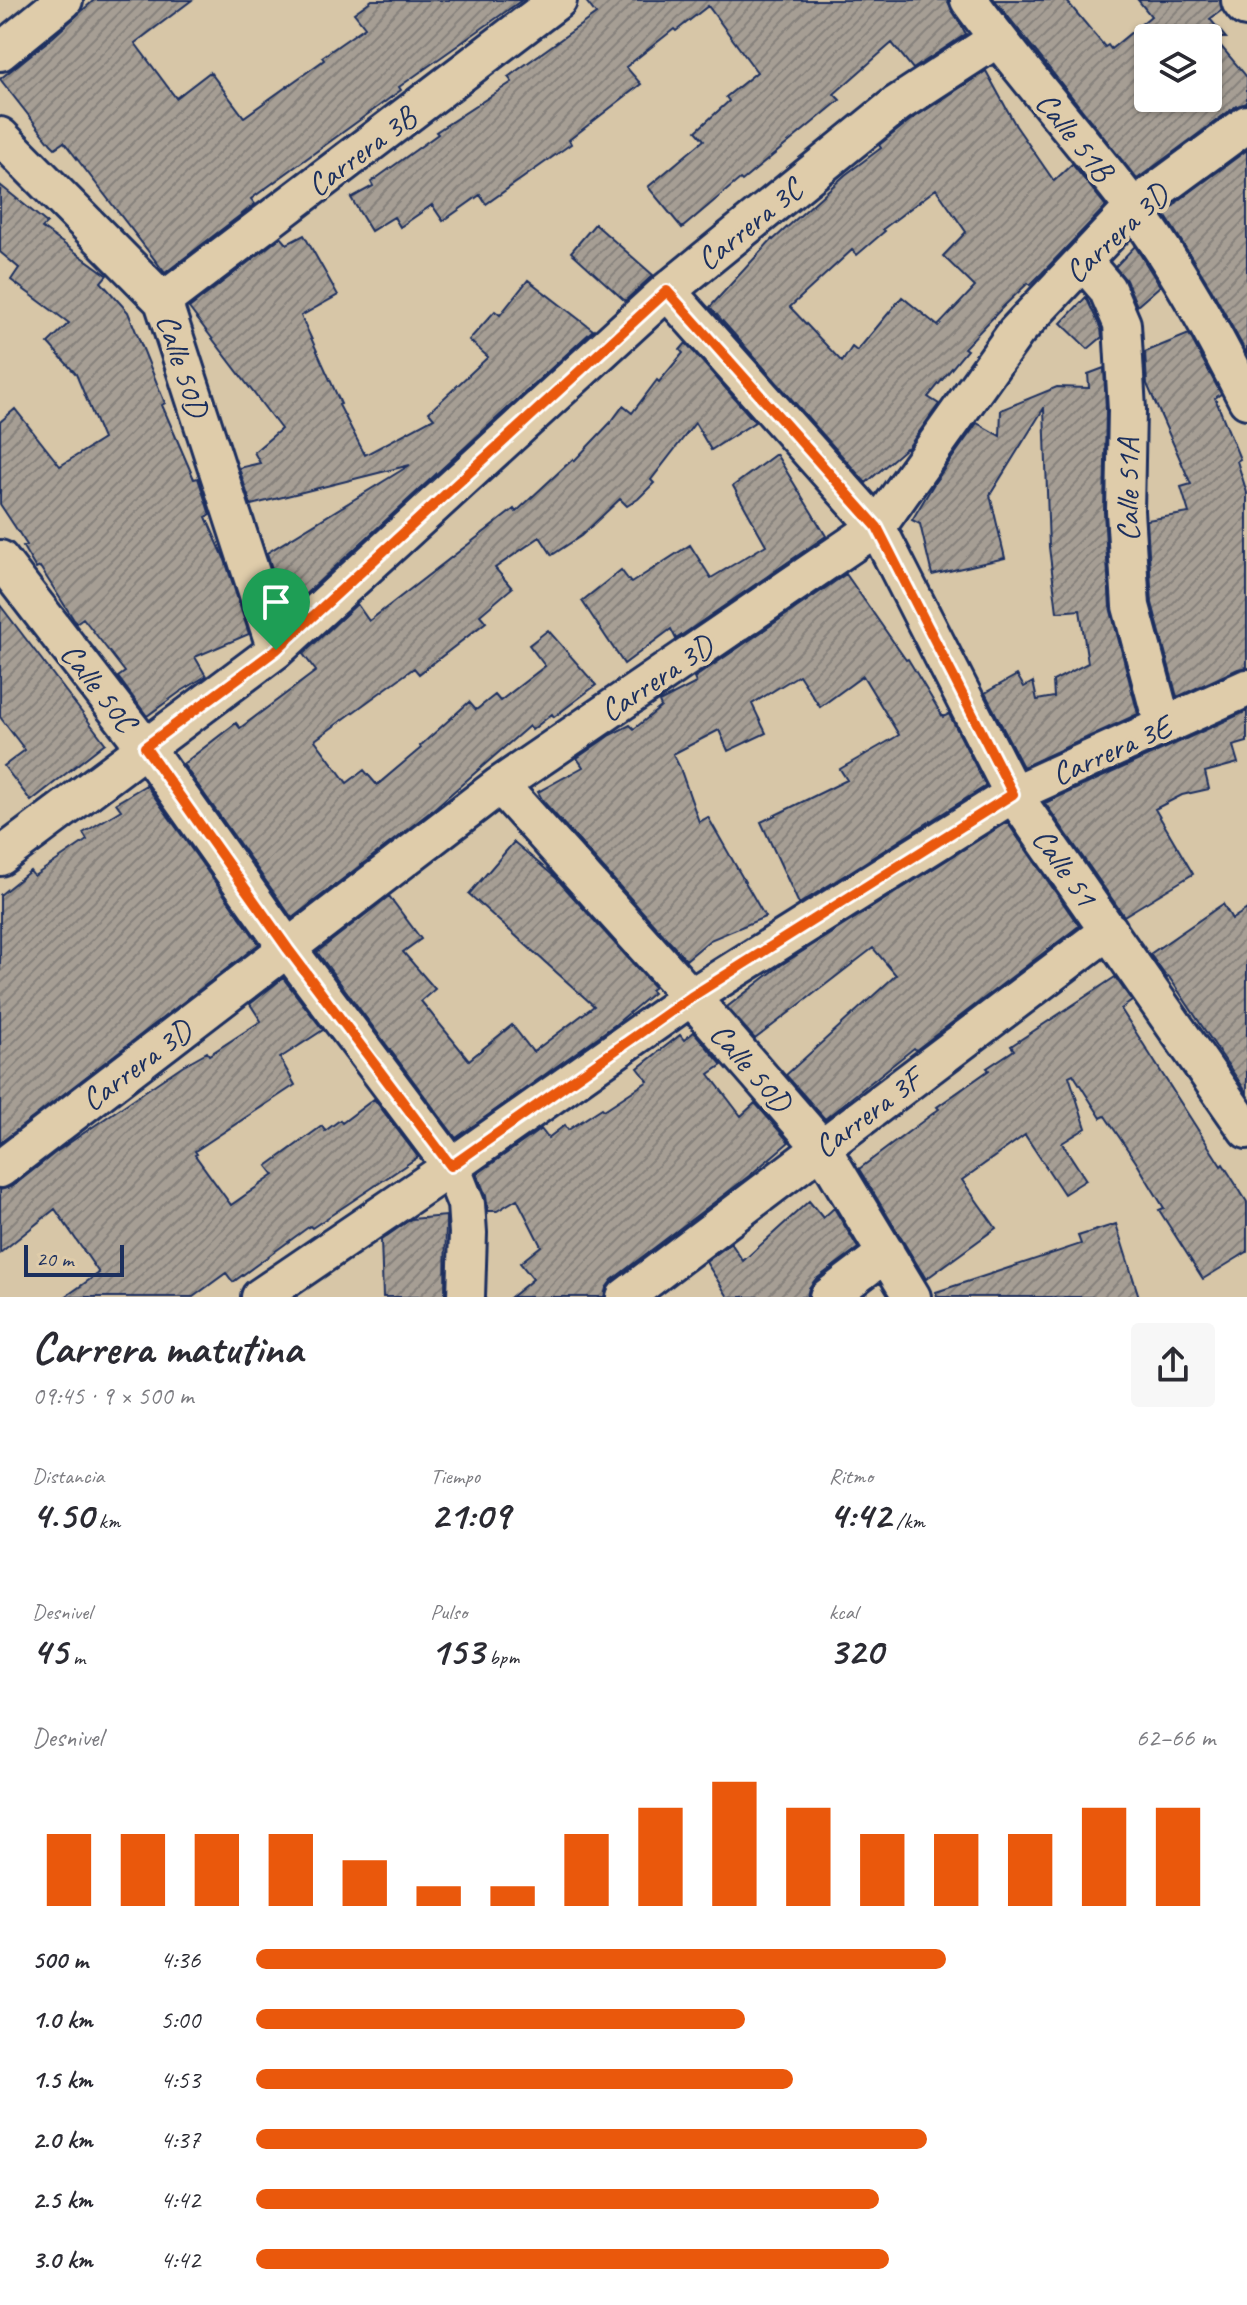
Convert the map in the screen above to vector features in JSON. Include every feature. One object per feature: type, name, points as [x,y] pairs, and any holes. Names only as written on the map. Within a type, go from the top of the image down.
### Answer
[{"type":"street","points":[[0,52],[64,0]]},
{"type":"street","name":"Carrera 3B","points":[[163,301],[558,0]]},
{"type":"street","name":"Calle 51B","points":[[969,0],[1133,208],[1205,317],[1247,400]]},
{"type":"street","name":"Carrera 3C","points":[[0,857],[276,650],[667,291],[897,104],[997,39]]},
{"type":"street","name":"Carrera 3D","points":[[0,1169],[500,785],[877,527],[1016,332],[1133,208],[1247,124]]},
{"type":"street","name":"Calle 50D","points":[[0,136],[163,301],[276,650]]},
{"type":"street","name":"Calle 51A","points":[[1083,261],[1107,289],[1122,324],[1127,410],[1125,511],[1131,606],[1163,726]]},
{"type":"street","name":"Calle 51","points":[[667,291],[877,527],[1013,794],[1247,1130]]},
{"type":"street","name":"Calle 50C","points":[[0,559],[145,747],[288,949],[451,1166],[466,1204],[466,1297]]},
{"type":"street","name":"Carrera 3E","points":[[260,1297],[691,997],[1013,794],[1247,688]]},
{"type":"street","name":"Calle 50D","points":[[500,785],[822,1148],[912,1297]]},
{"type":"street","name":"Carrera 3F","points":[[625,1297],[1109,930]]},
{"type":"street","points":[[828,1297],[886,1253]]},
{"type":"building","points":[[94,0],[192,0],[135,43],[176,98],[210,72],[244,117],[365,27],[354,13],[372,0],[522,0],[399,87],[401,90],[251,199],[255,204],[165,273],[64,142],[55,148],[0,79]]},
{"type":"building","points":[[585,0],[947,0],[966,34],[913,69],[892,43],[834,94],[840,100],[682,228],[648,187],[704,140],[696,131],[729,101],[726,97],[757,72],[708,6],[626,67],[641,84],[569,140],[571,144],[486,204],[480,195],[443,221],[432,205],[400,227],[394,217],[371,231],[351,198],[373,186],[371,182],[438,134],[436,132],[512,82],[508,77],[596,14]]},
{"type":"building","points":[[995,0],[1066,0],[1105,47],[1108,45],[1111,49],[1134,30],[1134,112],[1222,112],[1222,47],[1247,77],[1247,103],[1235,107],[1137,179]]},
{"type":"building","points":[[1138,0],[1220,0],[1222,10],[1210,19],[1214,24],[1141,24],[1151,16]]},
{"type":"building","points":[[986,71],[1016,126],[1054,181],[1072,164],[1106,206],[964,348],[967,350],[928,397],[939,404],[907,449],[866,483],[710,307],[772,239],[909,121]],"holes":[[[936,189],[966,232],[943,256],[975,287],[938,326],[902,297],[857,351],[852,347],[842,362],[790,307],[852,250],[857,255],[885,231],[883,229]]]},
{"type":"building","points":[[1247,150],[1247,354],[1165,215],[1178,201]]},
{"type":"building","points":[[0,185],[47,223],[42,228],[107,275],[101,282],[128,312],[165,403],[162,405],[194,479],[198,478],[210,515],[206,517],[225,560],[249,634],[195,657],[206,676],[147,716],[118,677],[125,672],[83,618],[76,623],[40,567],[36,569],[23,547],[27,545],[0,504],[0,422],[15,409],[60,466],[103,439],[76,374],[48,343],[69,323],[11,280],[19,268],[0,252]]},
{"type":"building","points":[[595,224],[653,275],[625,301],[571,252]]},
{"type":"building","points":[[304,235],[338,295],[301,316],[339,405],[365,455],[434,418],[429,412],[488,357],[469,340],[495,311],[500,315],[528,280],[593,330],[286,612],[267,553],[410,465],[251,505],[239,468],[260,463],[254,452],[281,429],[189,308],[281,237],[287,244]]},
{"type":"building","points":[[1135,246],[1160,286],[1137,306],[1126,280],[1115,267]]},
{"type":"building","points":[[1086,297],[1102,337],[1088,349],[1061,323]]},
{"type":"building","points":[[1189,334],[1221,394],[1215,398],[1240,459],[1237,461],[1247,493],[1247,667],[1177,697],[1152,603],[1147,520],[1189,513],[1181,487],[1191,484],[1147,384],[1145,352]]},
{"type":"building","points":[[686,343],[755,422],[711,450],[695,423],[651,480],[654,483],[638,499],[627,506],[620,499],[581,536],[552,555],[540,537],[495,568],[512,588],[480,615],[486,622],[419,674],[414,668],[315,740],[347,783],[364,770],[377,785],[469,702],[476,710],[495,695],[500,701],[545,666],[529,645],[548,630],[596,685],[554,717],[552,714],[532,730],[529,726],[429,813],[292,918],[183,764],[236,723],[240,728],[316,671],[303,654],[357,604],[369,621],[514,509],[516,512],[574,461],[623,406],[632,413],[683,353],[680,350]]},
{"type":"building","points":[[1104,368],[1104,512],[1110,607],[1138,714],[1023,767],[985,693],[1017,675],[1024,687],[1033,682],[1037,700],[1054,697],[1053,681],[1088,663],[1080,610],[1057,612],[1049,547],[1044,408],[990,495],[1005,558],[932,575],[920,524],[912,520],[977,423],[1000,436],[1001,410],[1057,387],[1089,388],[1088,374]]},
{"type":"building","points":[[776,454],[826,536],[676,639],[671,629],[624,664],[582,601],[621,570],[631,583],[690,545],[711,578],[766,545],[733,486]]},
{"type":"building","points":[[846,574],[908,659],[943,717],[949,714],[986,786],[799,904],[761,822],[847,780],[840,769],[899,735],[863,676],[820,707],[799,675],[752,704],[766,733],[728,751],[719,730],[673,754],[699,822],[708,817],[765,917],[710,940],[686,960],[538,792],[583,767],[577,758],[610,735],[630,725],[634,729],[661,707],[659,702],[696,683],[694,678]]},
{"type":"building","points":[[0,605],[105,743],[31,801],[4,766],[25,750],[0,717]]},
{"type":"building","points":[[1247,711],[1247,742],[1233,746],[1238,763],[1205,772],[1209,789],[1182,795],[1155,809],[1193,874],[1124,916],[1045,803]]},
{"type":"building","points":[[146,785],[259,944],[0,1143],[0,895],[30,871],[34,876],[87,840],[83,833],[121,810],[116,803]]},
{"type":"building","points":[[1007,822],[1079,926],[916,1050],[914,1048],[825,1119],[786,1075],[896,975],[873,948],[755,1039],[727,1007],[781,965]]},
{"type":"building","points":[[514,842],[556,878],[654,987],[650,990],[653,993],[616,1024],[456,1138],[317,952],[389,896],[421,939],[403,952],[435,989],[421,1001],[469,1060],[512,1025],[533,1052],[594,1006],[469,894]]},
{"type":"building","points":[[1223,904],[1232,919],[1247,909],[1247,1093],[1169,977],[1150,954]]},
{"type":"building","points":[[1115,977],[1132,1001],[1121,1009],[1247,1202],[1247,1252],[1203,1279],[1159,1210],[1164,1208],[1136,1162],[1105,1116],[1101,1118],[1073,1074],[1069,1076],[1086,1128],[1062,1143],[1086,1180],[1064,1194],[1025,1135],[962,1180],[996,1228],[926,1279],[859,1169],[1014,1050],[1011,1046]]},
{"type":"building","points":[[283,978],[323,1030],[280,1058],[295,1085],[195,1151],[231,1205],[274,1175],[267,1166],[322,1126],[325,1131],[340,1120],[342,1123],[374,1099],[418,1157],[312,1228],[310,1226],[233,1282],[226,1273],[193,1297],[65,1297],[99,1273],[55,1209],[0,1253],[0,1190],[13,1186],[56,1152],[182,1066],[207,1052],[209,1055],[261,1021],[250,1004]]},
{"type":"building","points":[[694,1032],[722,1065],[709,1074],[741,1116],[755,1103],[789,1142],[612,1280],[604,1297],[511,1297],[533,1279],[520,1263],[541,1246],[517,1199],[497,1211],[488,1211],[477,1174],[541,1129],[548,1138],[565,1125],[568,1130],[602,1108],[604,1110],[648,1081],[638,1068],[680,1035],[684,1040]]},
{"type":"building","points":[[809,1201],[823,1218],[834,1208],[858,1248],[815,1280],[807,1297],[728,1297],[706,1262],[731,1243],[743,1261]]},
{"type":"building","points":[[446,1216],[445,1297],[383,1297],[381,1240],[411,1219]]},
{"type":"building","points":[[1116,1224],[1139,1297],[937,1297],[936,1292],[1081,1244],[1078,1236]]},
{"type":"route","points":[[667,291],[877,527],[1013,794],[691,997],[451,1166],[288,949],[145,747],[276,650],[667,291]]}]
